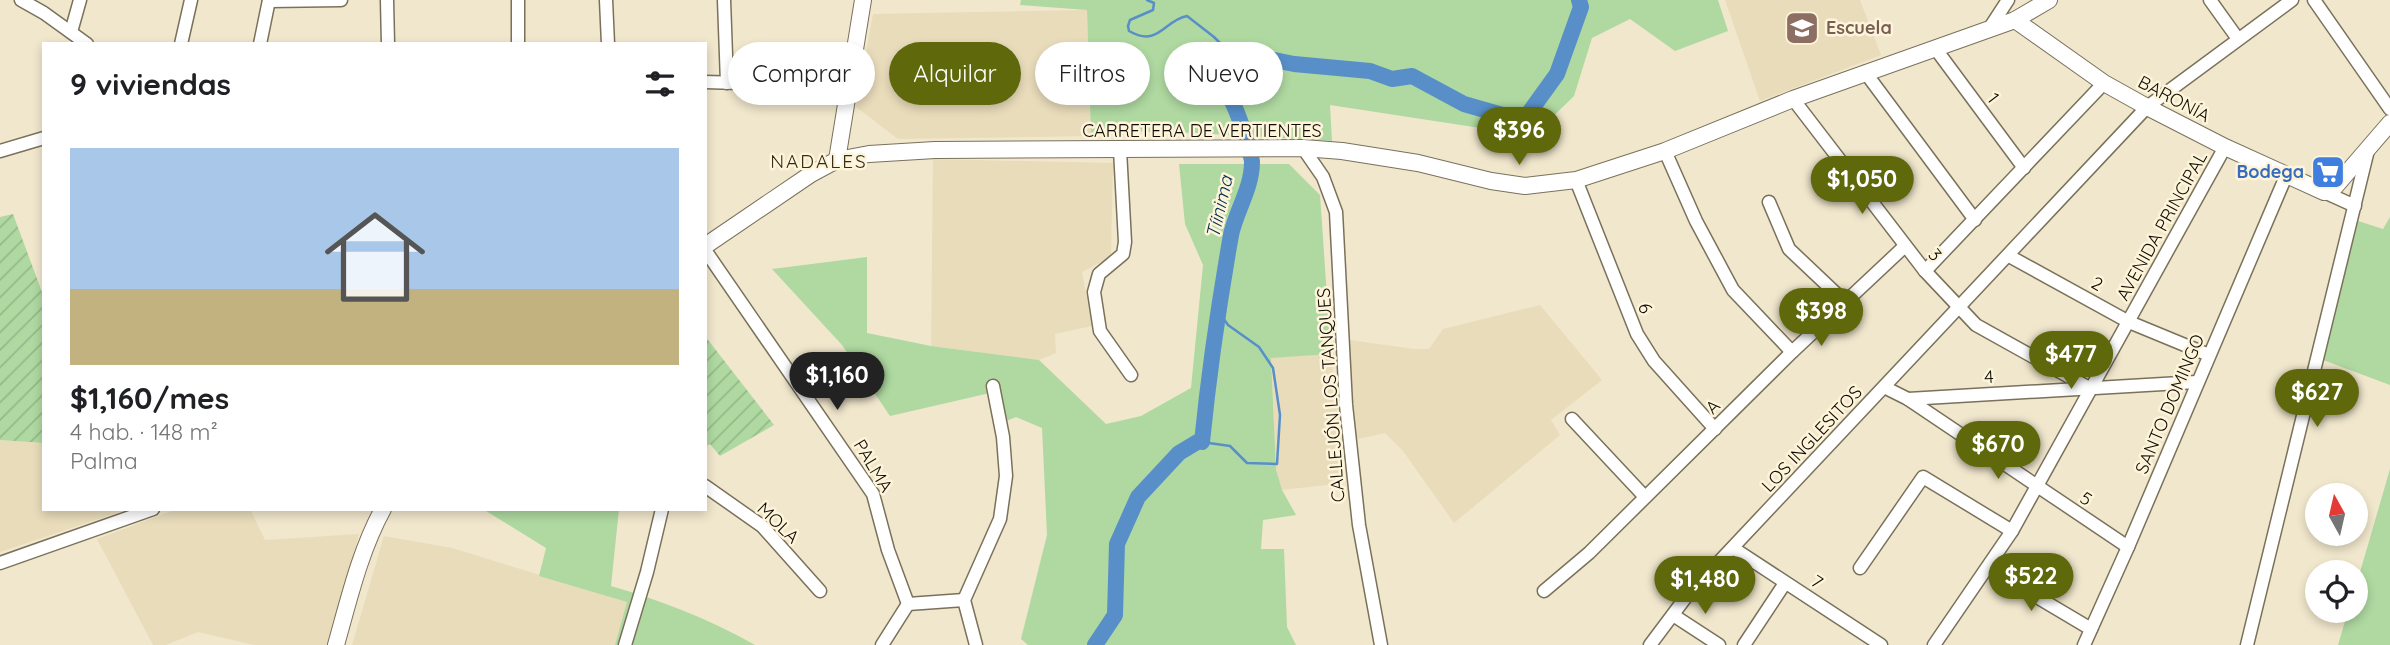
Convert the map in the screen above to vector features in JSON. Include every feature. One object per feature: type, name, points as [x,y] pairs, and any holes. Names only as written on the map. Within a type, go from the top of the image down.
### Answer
[{"type":"main road","points":[[857,42],[863,0]]},
{"type":"main road","name":"CARRETERA DE VERTIENTES","points":[[707,247],[792,186],[837,160],[906,150],[1303,148],[1418,163],[1491,181],[1525,186],[1576,180],[1665,151],[1865,72],[2015,20],[2049,0]]},
{"type":"main road","name":"BARONÍA","points":[[2015,20],[2104,83],[2147,107],[2225,147],[2324,192]]},
{"type":"main road","points":[[837,160],[847,105]]},
{"type":"main road","points":[[2324,192],[2334,188],[2390,123]]},
{"type":"main road","points":[[336,645],[354,580],[382,511]]},
{"type":"street","points":[[21,0],[84,42]]},
{"type":"street","points":[[71,32],[80,0]]},
{"type":"street","points":[[181,42],[191,0]]},
{"type":"street","points":[[260,42],[269,0],[341,0]]},
{"type":"street","points":[[387,0],[388,42]]},
{"type":"street","points":[[518,0],[518,42]]},
{"type":"street","points":[[606,0],[608,42]]},
{"type":"street","points":[[707,82],[727,83],[724,0]]},
{"type":"street","points":[[1989,29],[2008,0]]},
{"type":"street","points":[[2210,0],[2238,39]]},
{"type":"street","name":"LOS INGLESITOS","points":[[1650,645],[1686,597],[2147,107],[2292,0]]},
{"type":"street","points":[[2314,0],[2390,109]]},
{"type":"street","name":"1","points":[[1935,48],[2024,168]]},
{"type":"street","points":[[1865,72],[1975,220]]},
{"type":"street","points":[[1925,271],[2104,83]]},
{"type":"street","name":"3","points":[[1793,99],[1925,271],[1976,325],[2091,389]]},
{"type":"street","points":[[0,151],[42,139]]},
{"type":"street","name":"AVENIDA PRINCIPAL","points":[[1934,645],[2012,531],[2225,147]]},
{"type":"street","name":"CALLEJÓN LOS TANQUES","points":[[1303,148],[1323,177],[1336,212],[1346,405],[1359,525],[1381,645]]},
{"type":"street","points":[[1121,150],[1125,242],[1123,254],[1099,274],[1094,292],[1100,331],[1131,375]]},
{"type":"street","points":[[2247,645],[2368,150]]},
{"type":"street","points":[[1665,151],[1696,221],[1733,290],[1792,352]]},
{"type":"street","name":"SANTO DOMINGO","points":[[2084,645],[2286,176]]},
{"type":"street","name":"6","points":[[1576,180],[1637,334],[1654,361],[1715,429]]},
{"type":"street","points":[[2324,192],[2355,206]]},
{"type":"street","points":[[1769,202],[1789,249],[1845,302]]},
{"type":"street","name":"A","points":[[1544,591],[1589,553],[1792,352],[1905,246]]},
{"type":"street","name":"PALMA","points":[[707,251],[873,494],[888,550],[908,604]]},
{"type":"street","name":"2","points":[[2008,256],[2129,322],[2209,355]]},
{"type":"street","name":"4","points":[[1908,399],[2197,382]]},
{"type":"street","points":[[976,645],[964,600],[995,534],[1004,501],[1004,449],[993,386]]},
{"type":"street","name":"5","points":[[1884,387],[1908,399],[2128,547]]},
{"type":"street","points":[[1572,419],[1645,497]]},
{"type":"street","points":[[1860,568],[1923,477],[2012,531]]},
{"type":"street","name":"MOLA","points":[[707,487],[762,526],[820,591]]},
{"type":"street","points":[[0,563],[147,511]]},
{"type":"street","points":[[625,645],[662,511]]},
{"type":"street","name":"7","points":[[1733,548],[1881,645]]},
{"type":"street","points":[[1988,568],[2091,629]]},
{"type":"street","points":[[1744,645],[1785,583]]},
{"type":"street","points":[[882,645],[908,604],[964,600]]},
{"type":"street","points":[[1673,615],[1719,645]]},
{"type":"shaded area","name":"Escuela","points":[[1725,0],[1860,0],[1881,55],[1760,101]]},
{"type":"shaded area","points":[[1087,10],[1088,42],[1035,42],[1035,105],[1090,105],[1091,136],[898,139],[856,107],[875,105],[875,42],[868,42],[873,14]]},
{"type":"shaded area","points":[[933,159],[1113,163],[1111,257],[1082,272],[1092,326],[1055,334],[1056,353],[1039,360],[931,346]]},
{"type":"shaded area","points":[[1540,305],[1602,380],[1551,420],[1560,435],[1454,523],[1403,451],[1385,433],[1353,440],[1350,340],[1429,349],[1443,329]]},
{"type":"shaded area","points":[[1331,354],[1344,483],[1282,490],[1276,469],[1271,357]]},
{"type":"shaded area","points":[[0,440],[42,443],[42,511],[122,511],[0,552]]},
{"type":"shaded area","points":[[172,511],[251,511],[265,540],[359,534],[330,645],[254,645],[198,632],[166,645],[153,645],[97,539]]},
{"type":"shaded area","points":[[384,536],[452,548],[628,602],[615,645],[352,645]]},
{"type":"green space","points":[[1021,0],[1718,0],[1728,31],[1675,51],[1630,19],[1592,38],[1574,96],[1533,136],[1330,105],[1332,141],[1112,131],[1091,136],[1090,105],[1150,105],[1150,42],[1088,42],[1087,10],[1020,5]]},
{"type":"green space","points":[[1179,164],[1289,164],[1320,195],[1331,354],[1271,358],[1276,469],[1282,490],[1296,515],[1263,520],[1261,549],[1284,549],[1287,627],[1296,645],[1028,645],[1021,639],[1047,535],[1042,428],[1016,417],[999,424],[990,393],[890,416],[842,345],[772,269],[867,257],[867,333],[931,346],[1039,360],[1106,424],[1141,416],[1191,388],[1203,265],[1185,224]]},
{"type":"green space","points":[[13,214],[42,292],[42,443],[0,440],[0,217]]},
{"type":"green space","points":[[2390,217],[2390,385],[2323,360],[2355,220],[2383,229]]},
{"type":"green space","points":[[707,339],[774,425],[720,456],[710,444],[707,446]]},
{"type":"green space","points":[[2390,469],[2390,645],[2338,645],[2344,623],[2368,623],[2368,560],[2364,560]]},
{"type":"green space","points":[[486,511],[619,511],[611,586],[684,611],[755,645],[615,645],[627,602],[539,576],[546,548]]},
{"type":"waterway","points":[[1147,0],[1154,3],[1153,10],[1130,20],[1129,31],[1139,35],[1154,35],[1172,22],[1187,16],[1219,42]]},
{"type":"waterway","name":"Tíinima","points":[[1095,645],[1115,615],[1117,544],[1138,497],[1179,453],[1199,441],[1202,442],[1231,235],[1249,181],[1252,162],[1233,103],[1220,77],[1236,59],[1255,56],[1294,64],[1370,71],[1392,79],[1412,76],[1464,104],[1523,121],[1557,74],[1581,7],[1579,0]]},
{"type":"waterway","points":[[1202,442],[1230,446],[1247,463],[1277,464],[1280,415],[1273,368],[1259,347],[1228,325],[1219,312]]},
{"type":"place","name":"Escuela","points":[[1802,28]]},
{"type":"place","name":"Bodega","points":[[2328,172]]},
{"type":"district","name":"NADALES","points":[[819,161]]}]
